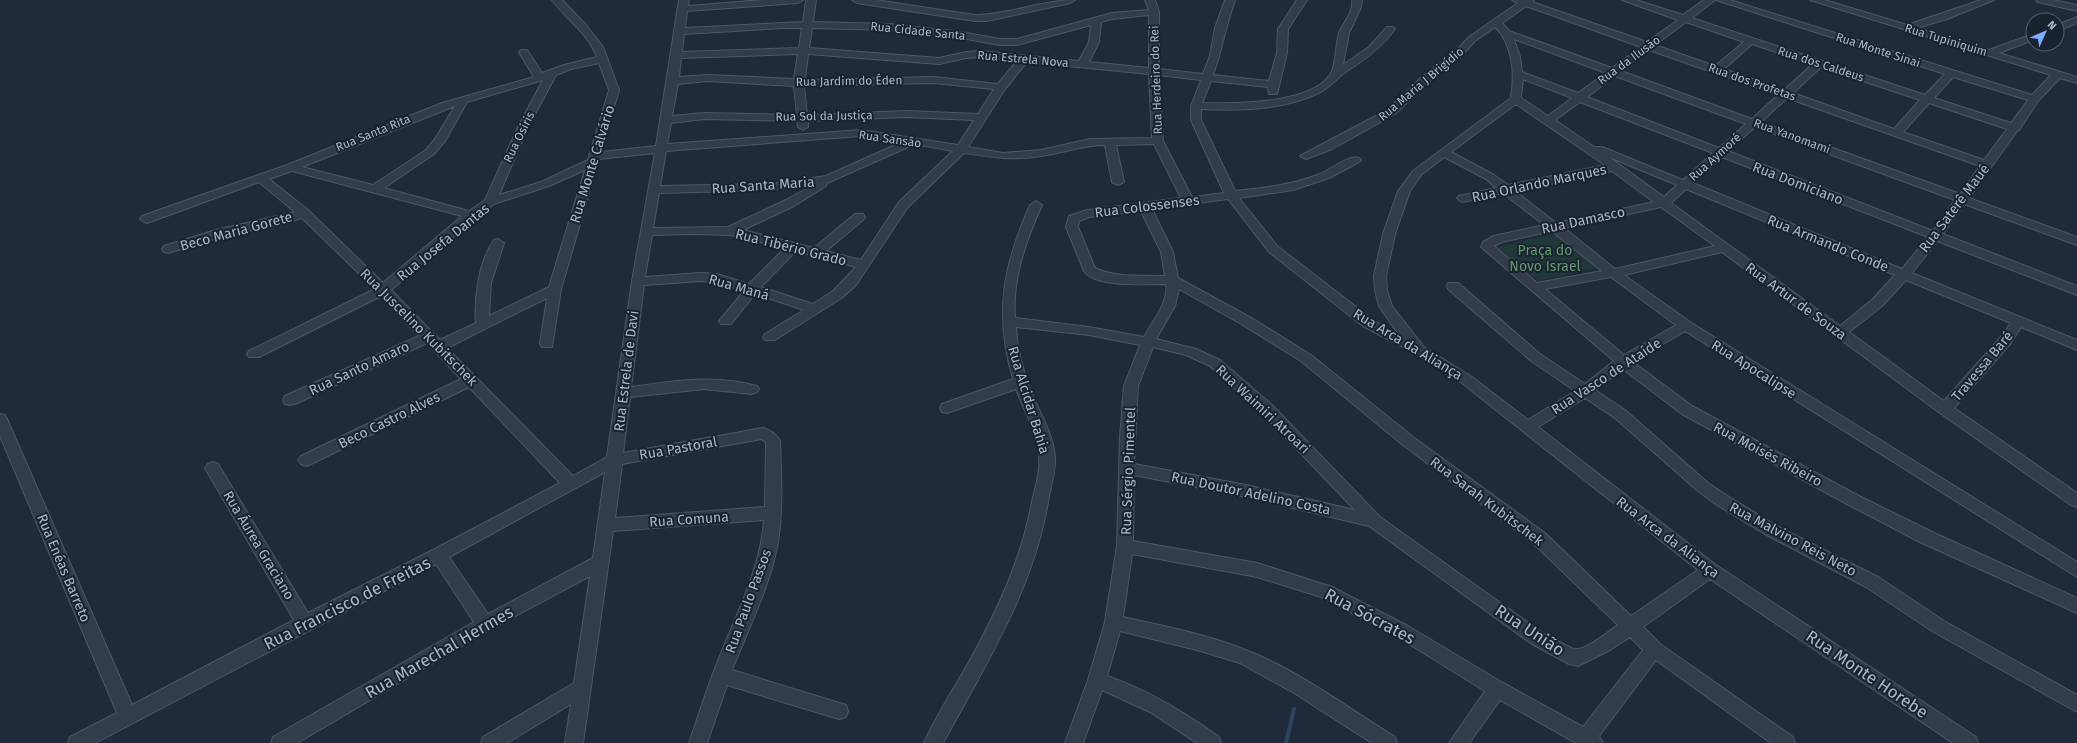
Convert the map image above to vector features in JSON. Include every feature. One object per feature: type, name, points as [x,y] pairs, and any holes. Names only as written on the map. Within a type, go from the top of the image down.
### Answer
[{"type":"street","name":"Rua Monte Calvário","points":[[547,344],[555,289],[614,90],[598,47],[587,32],[557,0]]},
{"type":"street","points":[[683,4],[798,0]]},
{"type":"street","points":[[805,137],[799,83],[811,0]]},
{"type":"street","points":[[857,0],[915,4],[975,18],[987,18],[1070,0]]},
{"type":"street","name":"Rua Herdeiro do Rei","points":[[1150,0],[1154,12],[1154,72],[1158,141],[1188,201]]},
{"type":"street","name":"Rua Arca da Aliança","points":[[1230,0],[1220,28],[1215,56],[1194,112],[1200,133],[1231,195],[1262,237],[1289,262],[1368,323],[1403,343],[1421,351],[1467,380],[1710,570],[1765,606]]},
{"type":"street","points":[[1273,103],[1273,84],[1282,53],[1283,29],[1302,0]]},
{"type":"street","points":[[1336,74],[1340,46],[1345,28],[1357,6],[1357,0]]},
{"type":"street","name":"Rua dos Caldeus","points":[[1627,0],[2015,128]]},
{"type":"street","name":"Rua da Ilusão","points":[[1549,120],[1710,0]]},
{"type":"street","name":"Rua Monte Sinai","points":[[1721,0],[2034,99]]},
{"type":"street","name":"Rua Tupiniquim","points":[[1816,0],[2070,77]]},
{"type":"street","points":[[1834,6],[1853,0]]},
{"type":"street","points":[[1908,28],[1944,17],[1990,0]]},
{"type":"street","points":[[2041,0],[2077,8]]},
{"type":"street","points":[[2070,0],[2077,2]]},
{"type":"street","name":"Rua Maria J Brigídio","points":[[1306,156],[1328,147],[1391,112],[1427,78],[1458,54],[1472,39],[1523,1]]},
{"type":"street","name":"Rua dos Profetas","points":[[1523,1],[1987,165]]},
{"type":"street","name":"Rua Estrela de Davi","points":[[574,743],[615,460],[638,280],[674,81],[683,4]]},
{"type":"street","points":[[890,27],[915,4]]},
{"type":"street","name":"Rua Cidade Santa","points":[[679,31],[807,24],[890,27],[961,35],[1000,42],[1017,42],[1119,15],[1154,12]]},
{"type":"street","points":[[2065,25],[2077,20]]},
{"type":"street","points":[[1082,65],[1094,42],[1096,21]]},
{"type":"street","points":[[1421,351],[1400,327],[1386,306],[1381,290],[1380,276],[1389,234],[1404,191],[1417,173],[1443,152],[1516,99],[1518,74],[1507,34],[1495,22]]},
{"type":"street","points":[[1196,106],[1237,108],[1273,103],[1317,89],[1379,43],[1390,29]]},
{"type":"street","name":"Rua Yanomami","points":[[1507,34],[1614,71],[2077,241]]},
{"type":"street","points":[[1989,53],[2025,40]]},
{"type":"street","points":[[1717,70],[1750,41]]},
{"type":"street","name":"Rua Estrela Nova","points":[[677,56],[804,51],[922,61],[939,61],[966,55],[981,54],[1273,84]]},
{"type":"street","points":[[524,52],[540,78]]},
{"type":"street","name":"Rua Santa Rita","points":[[146,219],[291,167],[426,112],[464,99],[540,78],[603,58]]},
{"type":"street","points":[[770,337],[815,309],[851,282],[864,265],[887,227],[903,205],[961,149],[1001,87],[1024,59]]},
{"type":"street","name":"Rua Aymoré","points":[[1664,203],[1820,64]]},
{"type":"street","name":"Rua Osiris","points":[[490,202],[522,126],[552,73]]},
{"type":"street","points":[[1896,133],[1925,99],[1951,73]]},
{"type":"street","name":"Rua Domiciano","points":[[1518,74],[2077,291]]},
{"type":"street","name":"Rua Saterê Maué","points":[[1840,333],[1877,303],[1904,274],[1936,235],[2015,128],[2034,99],[2070,77]]},
{"type":"street","name":"Rua Jardim do Éden","points":[[674,81],[714,78],[799,83],[933,80],[1001,87]]},
{"type":"street","points":[[374,190],[430,152],[440,141],[464,99]]},
{"type":"street","name":"Rua Artur de Souza","points":[[1516,99],[1579,141],[1945,409],[2077,501]]},
{"type":"street","name":"Rua Sol da Justiça","points":[[667,120],[725,116],[802,118],[907,114],[982,117]]},
{"type":"street","name":"Rua Sansão","points":[[595,158],[662,149],[861,133],[1003,156],[1041,153],[1090,142],[1158,141]]},
{"type":"street","points":[[1110,141],[1118,182]]},
{"type":"street","name":"Rua Armando Conde","points":[[1579,141],[2077,345]]},
{"type":"street","name":"Rua Santa Maria","points":[[654,190],[770,187],[829,179],[913,142]]},
{"type":"street","name":"Rua Apocalipse","points":[[1443,152],[1475,167],[1507,190],[1613,273],[1685,326],[2077,570]]},
{"type":"street","name":"Rua Josefa Dantas","points":[[254,354],[384,290],[471,215],[490,202],[545,184],[595,158]]},
{"type":"street","name":"Rua Colossenses","points":[[1172,280],[1103,277],[1090,271],[1072,227],[1073,219],[1087,214],[1289,188],[1306,184],[1355,160]]},
{"type":"street","points":[[291,167],[471,215]]},
{"type":"street","name":"Rua Orlando Marques","points":[[1463,198],[1614,167]]},
{"type":"street","name":"Rua Juscelino Kubitschek","points":[[261,178],[304,213],[384,290],[570,484]]},
{"type":"street","points":[[730,231],[790,203],[829,179]]},
{"type":"street","name":"Rua Damasco","points":[[1491,251],[1487,247],[1490,242],[1664,203]]},
{"type":"street","name":"Rua Alcidar Bahia","points":[[933,743],[977,665],[1004,612],[1021,573],[1034,536],[1046,474],[1047,457],[1041,429],[1020,382],[1011,344],[1007,294],[1024,232],[1036,205]]},
{"type":"street","name":"Rua Sérgio Pimentel","points":[[1074,743],[1097,680],[1114,622],[1125,546],[1131,386],[1148,342],[1168,306],[1173,288],[1162,239],[1145,207]]},
{"type":"street","name":"Beco Maria Gorete","points":[[168,249],[220,233],[278,221],[304,213]]},
{"type":"street","points":[[817,252],[859,217]]},
{"type":"street","name":"Rua Tibério Grado","points":[[646,232],[692,230],[730,231],[864,265]]},
{"type":"street","points":[[483,325],[480,308],[482,290],[498,243]]},
{"type":"street","points":[[726,321],[751,290],[793,246]]},
{"type":"street","points":[[1535,287],[1613,273],[1724,248]]},
{"type":"street","name":"Rua Moisés Ribeiro","points":[[1491,251],[1623,362],[1687,410],[1926,537],[2077,606]]},
{"type":"street","name":"Rua Maná","points":[[638,280],[701,277],[717,278],[815,309]]},
{"type":"street","name":"Rua Sarah Kubitschek","points":[[1172,280],[1248,322],[1306,358],[1414,445],[1510,514],[1539,538],[1654,649],[1786,743]]},
{"type":"street","name":"Rua Malvino Reis Neto","points":[[1453,286],[1535,357],[1620,414],[1698,483],[1723,502],[1771,530],[1872,582],[1938,626],[2077,704]]},
{"type":"street","points":[[438,347],[555,289]]},
{"type":"street","name":"Travessa Baré","points":[[1945,409],[2005,341],[2019,321]]},
{"type":"street","name":"Rua Waimiri Atroari","points":[[1009,322],[1089,331],[1148,342],[1191,352],[1215,363],[1227,372],[1312,454],[1374,521]]},
{"type":"street","name":"Rua Vasco de Ataíde","points":[[1527,427],[1585,391],[1623,362],[1685,326]]},
{"type":"street","name":"Rua Santo Amaro","points":[[290,400],[428,337]]},
{"type":"street","name":"Beco Castro Alves","points":[[306,460],[471,380]]},
{"type":"street","points":[[948,408],[1020,382]]},
{"type":"street","points":[[623,393],[707,384],[740,386],[752,389]]},
{"type":"street","name":"Rua Enéas Barreto","points":[[0,419],[128,717]]},
{"type":"street","name":"Rua Paulo Passos","points":[[698,743],[721,675],[762,571],[771,536],[774,484],[773,441],[764,433],[741,437]]},
{"type":"street","name":"Rua Pastoral","points":[[615,460],[741,437]]},
{"type":"street","name":"Rua Francisco de Freitas","points":[[77,743],[305,623],[439,556],[615,460]]},
{"type":"street","name":"Rua Áurea Graciano","points":[[213,468],[305,623]]},
{"type":"street","name":"Rua Doutor Adelino Costa","points":[[1127,468],[1246,491],[1374,521]]},
{"type":"street","name":"Rua Comuna","points":[[606,525],[773,513]]},
{"type":"street","name":"Rua União","points":[[1374,521],[1538,639],[1569,656],[1578,658],[1589,654],[1710,570]]},
{"type":"street","name":"Rua Sócrates","points":[[1125,546],[1257,570],[1326,592],[1402,631],[1497,689],[1590,741]]},
{"type":"street","points":[[439,556],[485,624]]},
{"type":"street","name":"Rua Marechal Hermes","points":[[280,743],[485,624],[599,563]]},
{"type":"street","name":"Rua Monte Horebe","points":[[1765,606],[1969,743]]},
{"type":"street","points":[[1114,622],[1221,649],[1246,658],[1271,670],[1388,743]]},
{"type":"street","points":[[1590,741],[1654,649]]},
{"type":"street","points":[[721,675],[838,711]]},
{"type":"street","points":[[1097,680],[1128,690],[1157,706],[1212,743]]},
{"type":"street","points":[[490,743],[581,688]]},
{"type":"street","points":[[1458,743],[1497,689]]},
{"type":"green space","name":"Praça do Novo Israel","points":[[1557,233],[1601,267],[1538,281],[1497,247]]},
{"type":"waterway","points":[[1286,743],[1294,709]]}]
